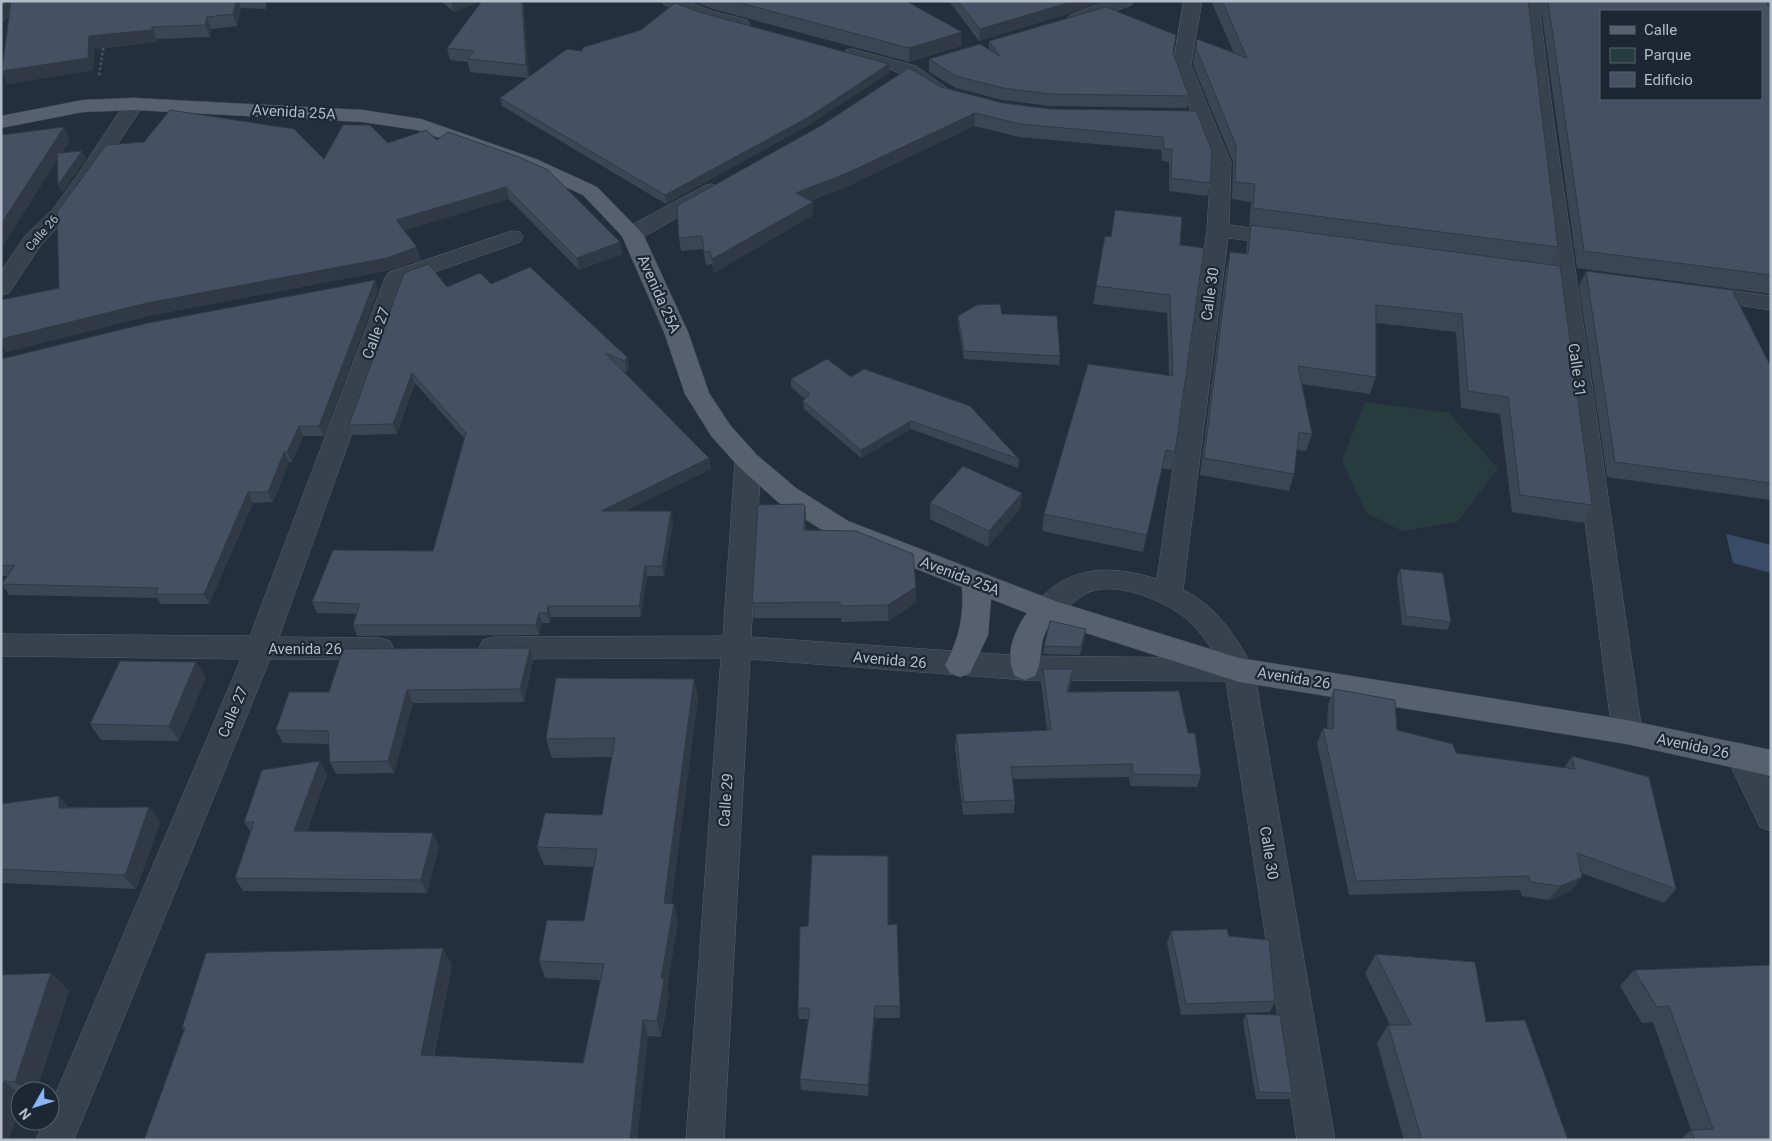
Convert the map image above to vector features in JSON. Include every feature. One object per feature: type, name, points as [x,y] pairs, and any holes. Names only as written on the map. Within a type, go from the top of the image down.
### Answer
[{"type":"main road","name":"Avenida 25A","points":[[1,122],[83,106],[134,104],[362,116],[421,125],[529,163],[590,191],[632,234],[676,332],[697,394],[721,431],[748,461],[787,495],[839,528],[976,584],[1046,609],[1239,670]]},
{"type":"main road","points":[[960,665],[971,646],[977,626],[976,584]]},
{"type":"main road","points":[[1025,668],[1024,652],[1027,636],[1035,621],[1046,609]]},
{"type":"main road","name":"Avenida 26","points":[[1239,670],[1627,732],[1771,763]]},
{"type":"street","points":[[671,1],[706,15],[762,30]]},
{"type":"street","points":[[1060,24],[1125,1]]},
{"type":"street","name":"Calle 30","points":[[1169,592],[1218,230],[1221,163],[1193,116],[1182,65],[1193,1]]},
{"type":"street","name":"Calle 31","points":[[1598,9],[1531,7],[1564,275],[1627,732]]},
{"type":"street","points":[[836,50],[909,70],[948,94],[958,97]]},
{"type":"street","points":[[886,85],[909,70],[936,62]]},
{"type":"street","name":"Calle 26","points":[[1,288],[33,241],[60,213],[87,176],[134,104]]},
{"type":"street","points":[[632,234],[728,180]]},
{"type":"street","points":[[1218,230],[1307,241]]},
{"type":"street","points":[[367,284],[396,278],[512,237]]},
{"type":"street","name":"Calle 27","points":[[55,1140],[260,649],[396,278]]},
{"type":"street","points":[[1682,291],[1771,303]]},
{"type":"street","name":"Calle 29","points":[[705,1140],[748,461]]},
{"type":"street","name":"Calle 30","points":[[1046,609],[1067,591],[1092,581],[1120,581],[1169,592],[1201,615],[1224,644],[1239,670],[1316,1140]]},
{"type":"street","name":"Avenida 26","points":[[1,645],[408,649]]},
{"type":"street","name":"Avenida 26","points":[[468,648],[736,647],[960,665],[1025,668],[1239,670]]},
{"type":"street","points":[[1741,756],[1771,817]]},
{"type":"path","points":[[83,106],[99,76],[104,44],[99,39]]},
{"type":"green space","points":[[1365,402],[1449,413],[1498,469],[1457,522],[1402,531],[1366,513],[1342,461]]},
{"type":"water","points":[[1726,534],[1771,545],[1771,573],[1733,563]]},
{"type":"building","points":[[1,1],[8,1],[1,7]]},
{"type":"building","points":[[11,1],[236,1],[233,14],[207,17],[205,25],[152,27],[152,30],[89,36],[88,58],[2,71]]},
{"type":"building","points":[[482,1],[522,1],[526,65],[467,59],[474,51],[447,48]]},
{"type":"building","points":[[733,1],[906,1],[962,32],[909,48]]},
{"type":"building","points":[[958,1],[1074,1],[980,29]]},
{"type":"building","points":[[1222,1],[1528,1],[1558,247],[1253,208],[1255,184],[1235,182],[1236,145],[1196,48],[1197,39],[1247,58]]},
{"type":"building","points":[[1548,1],[1767,1],[1768,6],[1771,6],[1771,275],[1584,251]]},
{"type":"building","points":[[675,3],[699,12],[889,64],[807,118],[665,195],[500,98],[567,49],[581,51],[584,47],[641,30]]},
{"type":"building","points":[[1106,7],[1176,35],[1173,53],[1189,96],[1051,94],[1003,88],[956,76],[929,59],[980,44],[1000,56],[989,41]]},
{"type":"building","points":[[909,68],[941,87],[1003,103],[1051,109],[1196,111],[1212,151],[1210,183],[1171,178],[1172,149],[1164,149],[1163,137],[1020,124],[975,113],[847,173],[796,193],[813,202],[712,259],[710,251],[704,252],[702,236],[679,238],[677,206],[822,125]]},
{"type":"building","points":[[170,110],[294,129],[324,159],[343,125],[370,125],[388,143],[426,130],[437,140],[448,132],[519,157],[548,170],[620,242],[577,258],[506,187],[396,220],[417,247],[387,258],[147,303],[1,339],[1,300],[59,288],[57,212],[106,145],[144,142]]},
{"type":"building","points":[[64,127],[1,224],[1,135]]},
{"type":"building","points":[[82,151],[58,185],[57,153]]},
{"type":"building","points":[[1115,210],[1182,217],[1180,245],[1204,248],[1175,452],[1166,450],[1147,535],[1044,514],[1088,364],[1173,376],[1170,295],[1096,286],[1105,236],[1111,237]]},
{"type":"building","points":[[1251,225],[1560,266],[1592,505],[1520,495],[1508,397],[1468,391],[1462,314],[1376,305],[1376,377],[1298,366],[1312,434],[1299,432],[1294,474],[1204,458],[1230,252],[1248,254]]},
{"type":"building","points":[[429,264],[447,287],[480,273],[491,284],[530,267],[627,357],[625,361],[605,353],[709,458],[601,511],[671,511],[662,566],[645,566],[639,606],[548,606],[547,613],[539,613],[536,625],[353,625],[360,604],[312,602],[333,550],[433,551],[466,433],[412,373],[393,424],[349,425],[404,273]]},
{"type":"building","points":[[1586,271],[1732,290],[1771,367],[1771,483],[1615,462]]},
{"type":"building","points":[[375,280],[319,426],[299,426],[287,452],[284,452],[268,492],[248,492],[204,594],[155,594],[158,588],[2,584],[15,565],[1,566],[1,359],[148,323]]},
{"type":"building","points":[[1000,304],[1002,314],[1057,316],[1060,356],[964,351],[958,316],[977,305]]},
{"type":"building","points":[[827,359],[851,377],[864,369],[970,406],[1019,459],[911,421],[861,450],[803,401],[810,394],[791,379]]},
{"type":"building","points":[[963,466],[1022,493],[989,531],[930,503]]},
{"type":"building","points":[[803,504],[805,506],[804,530],[856,531],[913,554],[916,587],[888,605],[840,606],[840,602],[752,603],[758,505]]},
{"type":"building","points":[[1400,569],[1443,573],[1451,622],[1406,616]]},
{"type":"building","points":[[1050,621],[1086,629],[1081,647],[1044,646]]},
{"type":"building","points":[[530,648],[520,689],[407,690],[388,761],[330,762],[328,731],[276,730],[289,692],[329,692],[343,649]]},
{"type":"building","points":[[120,661],[196,662],[169,726],[90,724]]},
{"type":"building","points":[[1043,669],[1073,669],[1067,692],[1179,691],[1188,733],[1195,733],[1201,775],[1133,774],[1132,764],[1011,767],[1015,800],[964,802],[956,734],[1051,730]]},
{"type":"building","points":[[556,678],[694,679],[664,903],[674,904],[661,978],[664,979],[657,1021],[643,1020],[630,1140],[144,1140],[185,1028],[182,1028],[206,953],[443,948],[421,1055],[583,1063],[604,964],[539,961],[547,920],[584,921],[597,849],[537,847],[545,813],[602,815],[615,738],[546,739]]},
{"type":"building","points":[[1334,689],[1395,700],[1397,730],[1453,744],[1456,753],[1575,769],[1572,756],[1649,777],[1676,889],[1577,853],[1582,877],[1560,886],[1531,882],[1529,876],[1356,881],[1323,728],[1333,729]]},
{"type":"building","points":[[320,761],[294,831],[433,833],[421,880],[235,878],[254,822],[244,822],[262,770]]},
{"type":"building","points":[[59,796],[59,808],[149,807],[126,873],[123,875],[1,869],[1,804]]},
{"type":"building","points":[[812,855],[888,856],[888,925],[897,924],[900,1006],[875,1006],[868,1085],[800,1079],[810,1008],[798,1008],[800,927],[808,926]]},
{"type":"building","points":[[1227,929],[1229,936],[1269,940],[1275,1001],[1186,1004],[1171,931]]},
{"type":"building","points":[[1376,954],[1475,962],[1486,1022],[1525,1020],[1568,1140],[1422,1140],[1388,1025],[1411,1025]]},
{"type":"building","points":[[1771,965],[1771,1140],[1695,1140],[1691,1130],[1713,1129],[1669,1006],[1657,1007],[1634,970]]},
{"type":"building","points":[[51,973],[15,1081],[4,1081],[1,1088],[1,975]]},
{"type":"building","points":[[1246,1014],[1280,1015],[1292,1093],[1259,1092]]}]
